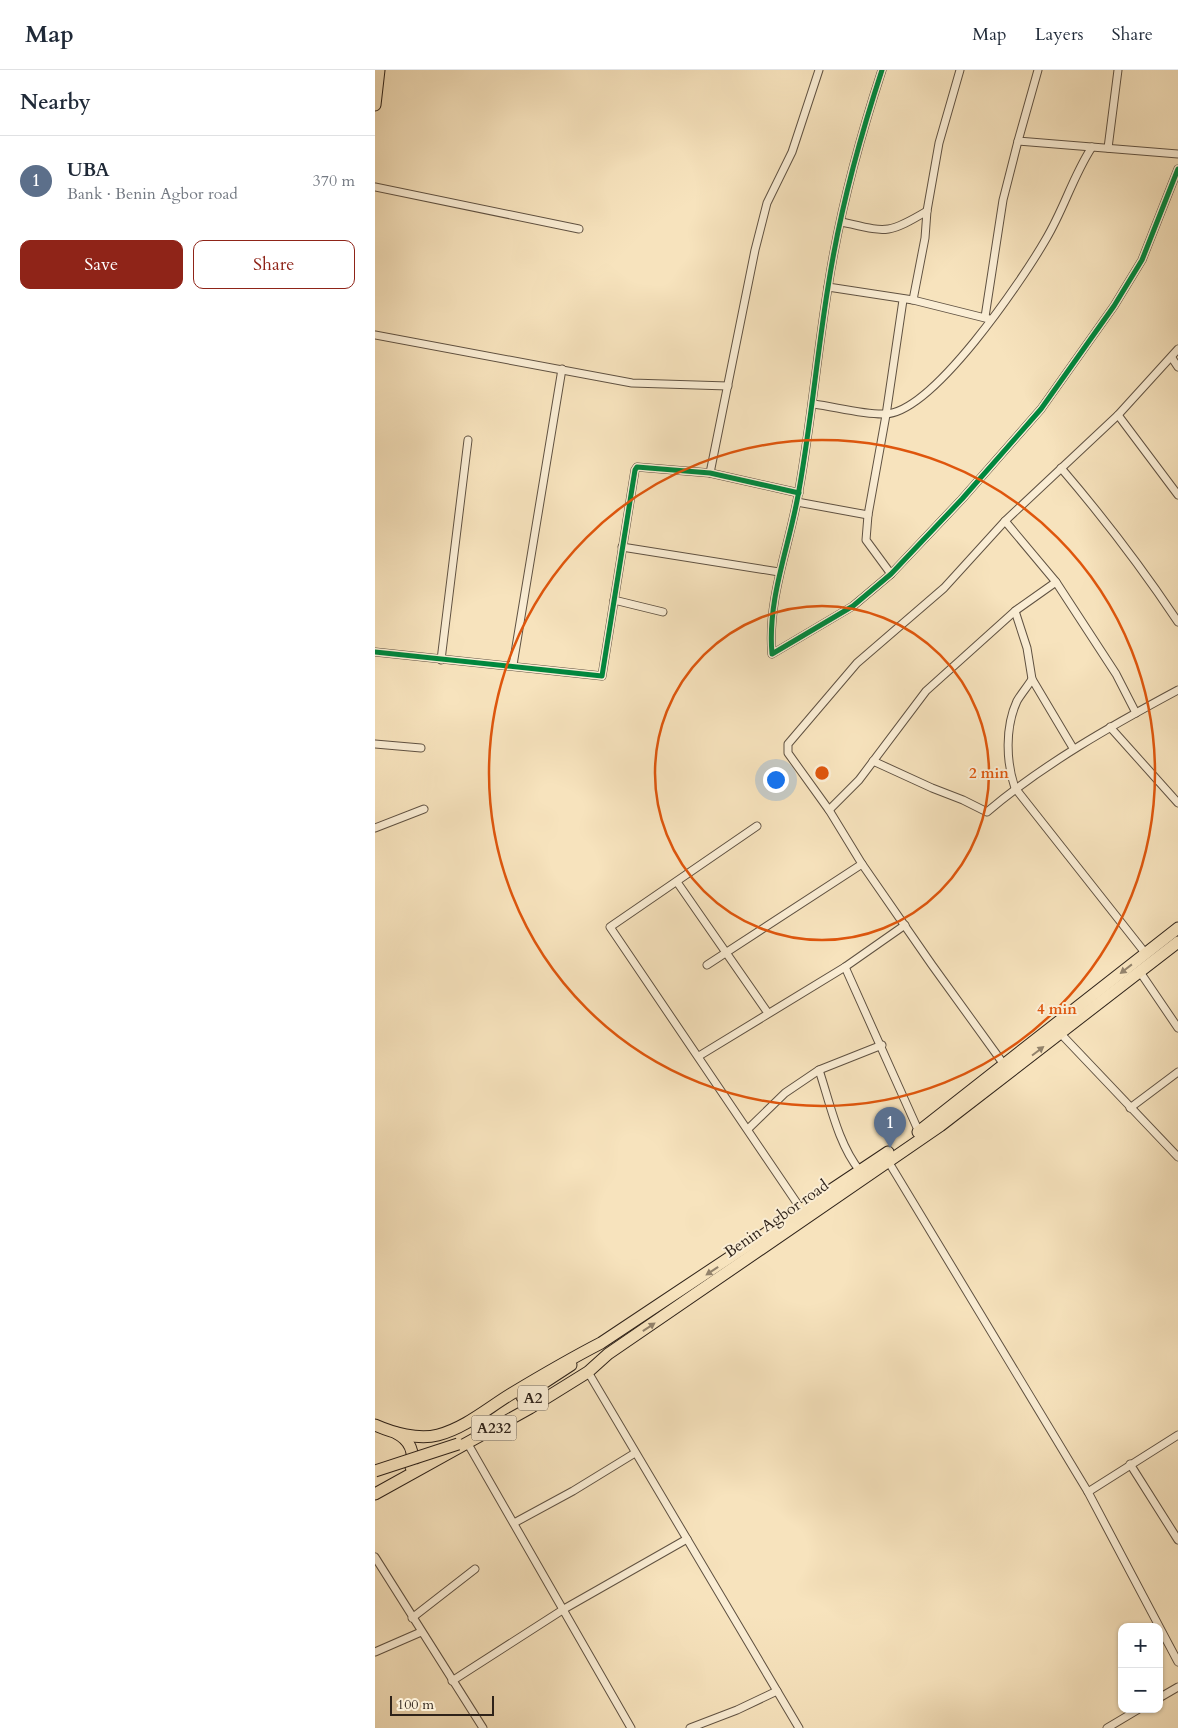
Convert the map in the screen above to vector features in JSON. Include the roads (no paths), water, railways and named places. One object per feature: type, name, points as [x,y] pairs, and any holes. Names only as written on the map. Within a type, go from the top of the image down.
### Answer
[{"type":"highway","points":[[375,105],[379,70]]},
{"type":"highway","name":"Benin Agbor road","points":[[375,1494],[460,1441],[588,1372],[608,1354],[860,1171],[919,1132],[1178,928]]},
{"type":"highway","name":"Benin Agbor road","points":[[375,1425],[388,1431],[421,1436],[437,1435],[457,1428],[551,1369],[601,1343],[940,1126],[1178,942]]},
{"type":"highway","name":"A2","points":[[375,1464],[460,1441],[601,1343]]},
{"type":"highway","name":"A2","points":[[375,1472],[460,1441],[608,1354]]},
{"type":"highway","points":[[375,1434],[388,1431],[403,1437],[410,1446],[413,1456],[409,1472],[397,1482],[388,1485],[375,1483]]},
{"type":"street","points":[[710,473],[755,250],[767,204],[792,152],[819,70]]},
{"type":"street","points":[[882,70],[842,222],[828,287],[814,404],[799,493],[779,572],[771,636],[772,654],[853,606],[891,574],[962,500],[1041,409],[1114,306],[1141,260],[1178,169]]},
{"type":"street","points":[[913,300],[925,238],[927,211],[939,143],[959,70]]},
{"type":"street","points":[[814,404],[887,415],[905,408],[925,394],[983,333],[988,318],[1003,200],[1017,141],[1039,70]]},
{"type":"street","points":[[1108,148],[1119,70]]},
{"type":"street","points":[[1017,141],[1178,154]]},
{"type":"street","points":[[988,318],[1019,282],[1047,237],[1092,147]]},
{"type":"street","points":[[375,187],[579,229]]},
{"type":"street","points":[[842,222],[881,231],[889,230],[927,211]]},
{"type":"street","points":[[828,287],[903,300],[913,300],[988,318]]},
{"type":"street","points":[[891,574],[866,540],[868,515],[887,415],[903,300]]},
{"type":"street","points":[[375,335],[632,383],[727,386]]},
{"type":"street","points":[[1005,1066],[862,864],[829,810],[788,753],[788,744],[857,662],[944,588],[1005,521],[1118,415],[1172,358],[1178,349]]},
{"type":"street","points":[[1172,358],[1178,367]]},
{"type":"street","points":[[513,665],[562,369]]},
{"type":"street","points":[[1118,415],[1178,495]]},
{"type":"street","points":[[441,660],[468,440]]},
{"type":"street","points":[[375,652],[441,660],[513,665],[602,676],[622,547],[637,467],[710,473],[799,493]]},
{"type":"street","points":[[1061,468],[1101,514],[1146,574],[1178,622]]},
{"type":"street","points":[[797,502],[868,515]]},
{"type":"street","points":[[1005,521],[1057,582],[1102,651],[1136,713]]},
{"type":"street","points":[[622,547],[779,572]]},
{"type":"street","points":[[829,810],[859,780],[926,691],[1015,611],[1057,582]]},
{"type":"street","points":[[614,600],[663,612]]},
{"type":"street","points":[[1015,611],[1027,648],[1032,679],[1073,748]]},
{"type":"street","points":[[1032,679],[1017,702],[1008,739],[1008,768],[1015,788],[1146,954]]},
{"type":"street","points":[[873,761],[987,812],[1015,788],[1073,748],[1178,690]]},
{"type":"street","points":[[1110,727],[1178,803]]},
{"type":"street","points":[[375,744],[421,748]]},
{"type":"street","points":[[375,828],[424,809]]},
{"type":"street","points":[[757,826],[610,927],[699,1056],[803,1213]]},
{"type":"street","points":[[707,965],[724,952],[862,864]]},
{"type":"street","points":[[677,882],[768,1013]]},
{"type":"street","points":[[699,1056],[845,968],[905,924]]},
{"type":"street","points":[[845,968],[882,1045],[919,1132]]},
{"type":"street","points":[[1141,972],[1178,1028]]},
{"type":"street","points":[[1061,1034],[1178,1157]]},
{"type":"street","points":[[748,1129],[785,1093],[819,1070],[882,1045]]},
{"type":"street","points":[[819,1070],[839,1130],[852,1162],[860,1171]]},
{"type":"street","points":[[1130,1108],[1178,1072]]},
{"type":"street","points":[[888,1161],[1088,1492],[1178,1662]]},
{"type":"street","points":[[588,1372],[798,1728]]},
{"type":"street","points":[[1088,1492],[1178,1435]]},
{"type":"street","points":[[460,1441],[514,1523],[631,1728]]},
{"type":"street","points":[[514,1523],[573,1492],[635,1453]]},
{"type":"street","points":[[1130,1464],[1178,1540]]},
{"type":"street","points":[[452,1681],[564,1609],[687,1539]]},
{"type":"street","points":[[375,1557],[483,1728]]},
{"type":"street","points":[[412,1618],[475,1569]]},
{"type":"street","points":[[375,1652],[421,1632]]},
{"type":"street","points":[[1163,1696],[1178,1687]]},
{"type":"street","points":[[690,1728],[737,1710],[777,1691]]},
{"type":"street","points":[[1107,1728],[1132,1713]]},
{"type":"place","name":"UBA","points":[[890,1148]]}]
